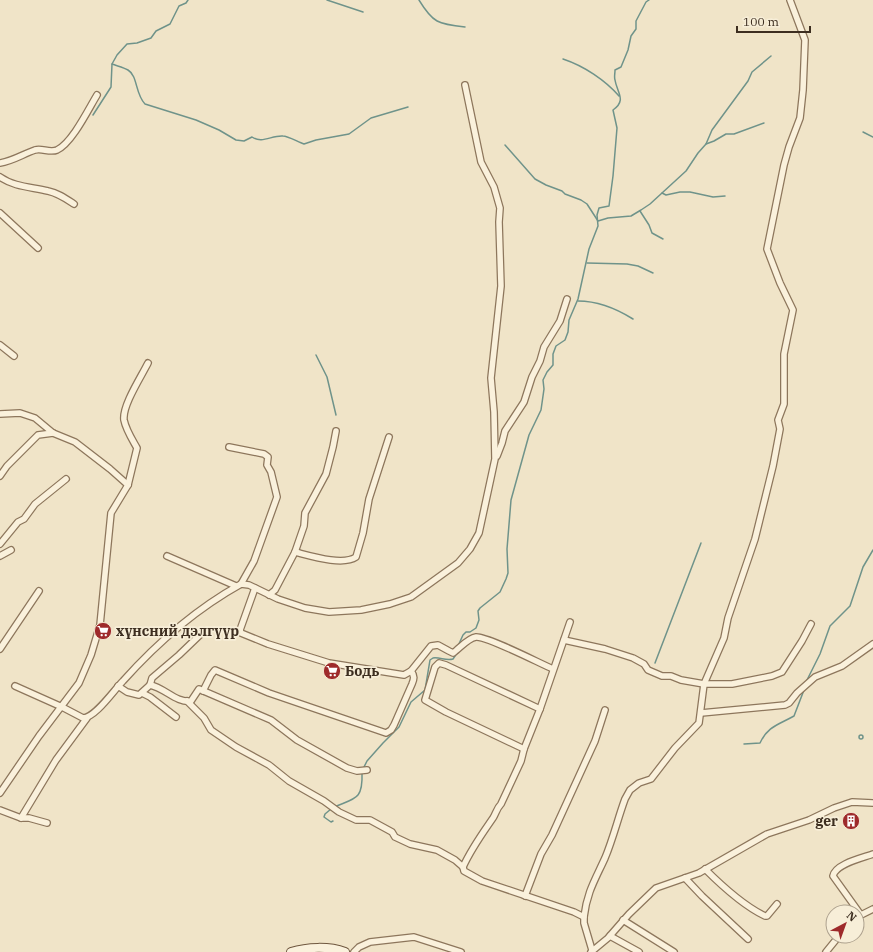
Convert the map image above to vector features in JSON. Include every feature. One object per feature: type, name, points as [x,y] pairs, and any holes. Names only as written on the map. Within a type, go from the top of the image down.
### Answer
[{"type":"main road","points":[[291,952],[321,948],[345,952]]},
{"type":"street","points":[[790,0],[805,40],[803,90],[800,118],[788,147],[767,249],[793,310],[784,354],[784,404],[778,420],[780,429],[774,458],[755,539],[728,618],[724,638],[704,684],[699,723],[675,748],[651,779],[639,783],[630,790],[625,799],[604,859],[592,882],[584,917],[584,923],[592,951],[610,936],[642,900],[656,888],[706,869],[767,834],[809,820],[834,808],[852,802],[873,803]]},
{"type":"street","points":[[465,85],[481,162],[494,187],[500,208],[501,286],[491,378],[496,459]]},
{"type":"street","points":[[0,163],[11,161],[36,149],[56,150],[62,146],[76,131],[97,95]]},
{"type":"street","points":[[0,177],[10,182],[61,195],[74,204]]},
{"type":"street","points":[[0,213],[38,248]]},
{"type":"street","points":[[167,556],[238,585],[255,588],[278,599],[305,608],[329,612],[361,610],[411,598],[458,563],[470,549],[479,533],[496,459],[505,431],[524,402],[544,347],[560,321],[567,299]]},
{"type":"street","points":[[0,345],[14,356]]},
{"type":"street","points":[[0,793],[35,742],[79,683],[91,655],[99,631],[112,512],[128,485],[137,448],[127,430],[124,419],[124,409],[148,364]]},
{"type":"street","points":[[0,414],[20,413],[36,418],[53,433],[75,442],[128,485]]},
{"type":"street","points":[[269,595],[275,590],[295,552],[304,526],[306,513],[326,474],[336,431]]},
{"type":"street","points":[[0,476],[7,466],[38,436],[53,433]]},
{"type":"street","points":[[295,552],[342,560],[356,557],[363,533],[369,499],[390,437]]},
{"type":"street","points":[[21,818],[56,760],[87,718],[102,705],[138,664],[189,617],[238,585],[254,561],[277,497],[268,465],[268,457],[264,454],[229,448]]},
{"type":"street","points":[[0,544],[18,522],[24,519],[35,504],[66,479]]},
{"type":"street","points":[[0,556],[11,550]]},
{"type":"street","points":[[255,588],[240,630],[241,633],[268,644],[329,663],[404,675],[411,671],[431,646],[438,645],[453,653],[470,639],[477,637],[490,640],[553,670]]},
{"type":"street","points":[[0,649],[39,591]]},
{"type":"street","points":[[462,867],[477,840],[501,804],[517,771],[570,622]]},
{"type":"street","points":[[564,640],[605,649],[633,658],[644,664],[648,670],[662,676],[671,676],[681,680],[704,684],[732,684],[768,677],[782,672],[811,624]]},
{"type":"street","points":[[118,686],[127,692],[139,695],[150,685],[152,678],[204,631]]},
{"type":"street","points":[[701,713],[787,704],[815,677],[842,666],[873,644]]},
{"type":"street","points":[[524,748],[446,712],[425,700],[435,667],[439,663],[446,665],[540,709]]},
{"type":"street","points":[[203,691],[215,670],[269,693],[386,734],[394,725],[412,684],[414,678],[411,671]]},
{"type":"street","points":[[150,685],[157,686],[182,701],[191,701],[199,689],[271,720],[297,740],[347,768],[358,771],[367,770]]},
{"type":"street","points":[[15,686],[83,718],[87,718]]},
{"type":"street","points":[[142,693],[150,697],[176,717]]},
{"type":"street","points":[[187,701],[204,718],[212,730],[236,747],[269,765],[289,781],[324,801],[339,812],[356,820],[370,820],[392,832],[395,837],[410,844],[437,850],[455,860],[462,867],[464,872],[482,881],[574,912],[584,917]]},
{"type":"street","points":[[526,896],[541,854],[552,835],[589,755],[605,710]]},
{"type":"street","points":[[0,810],[21,818],[29,818],[47,823]]},
{"type":"street","points":[[851,904],[833,876],[834,872],[837,868],[873,854]]},
{"type":"street","points":[[706,869],[720,884],[765,916],[769,914],[777,904]]},
{"type":"street","points":[[685,878],[748,939]]},
{"type":"street","points":[[623,920],[674,952]]},
{"type":"street","points":[[610,936],[639,952]]},
{"type":"street","points":[[354,952],[359,947],[370,942],[414,937],[461,952]]},
{"type":"street","points":[[826,952],[832,944]]},
{"type":"waterway","points":[[93,115],[111,87],[112,64],[117,55],[127,44],[137,43],[151,38],[156,31],[170,24],[179,6],[186,3],[188,0]]},
{"type":"waterway","points":[[327,0],[363,12]]},
{"type":"waterway","points":[[419,0],[428,14],[437,21],[448,25],[465,27]]},
{"type":"waterway","points":[[458,646],[463,635],[466,632],[470,632],[476,628],[479,620],[478,611],[500,592],[508,573],[507,549],[511,500],[529,435],[541,410],[544,389],[543,380],[553,365],[553,354],[556,346],[565,340],[568,332],[569,320],[578,299],[589,249],[598,226],[597,215],[599,208],[609,206],[617,128],[613,110],[620,103],[620,96],[615,79],[615,70],[621,67],[628,50],[631,36],[636,29],[636,21],[646,2],[649,0]]},
{"type":"waterway","points":[[706,144],[712,130],[748,81],[752,72],[771,56]]},
{"type":"waterway","points":[[563,59],[579,65],[594,74],[619,96]]},
{"type":"waterway","points":[[112,64],[126,69],[131,73],[145,104],[196,120],[219,130],[236,140],[244,141],[252,137],[260,140],[283,136],[304,144],[316,140],[349,134],[371,118],[408,107]]},
{"type":"waterway","points":[[505,145],[535,179],[581,200],[587,204],[598,221],[608,218],[631,216],[650,204],[686,171],[706,144],[726,134],[734,134],[764,123]]},
{"type":"waterway","points":[[863,132],[873,137]]},
{"type":"waterway","points":[[662,193],[666,195],[680,192],[690,192],[713,197],[725,196]]},
{"type":"waterway","points":[[640,211],[652,233],[663,239]]},
{"type":"waterway","points":[[587,263],[627,264],[638,266],[653,273]]},
{"type":"waterway","points":[[578,301],[592,302],[607,306],[633,319]]},
{"type":"waterway","points":[[316,355],[327,377],[336,415]]},
{"type":"waterway","points":[[655,663],[701,543]]},
{"type":"waterway","points":[[807,680],[820,654],[830,626],[850,606],[863,567],[873,550]]},
{"type":"waterway","points":[[363,769],[367,761],[399,727],[411,702],[425,690],[430,660],[433,658],[448,660],[453,659],[457,653]]},
{"type":"waterway","points":[[744,744],[760,743],[770,729],[794,716],[804,690]]},
{"type":"waterway","points":[[859,735],[863,735],[863,737],[863,739],[859,739],[859,735]]},
{"type":"waterway","points":[[334,807],[356,797],[361,788],[362,773]]},
{"type":"waterway","points":[[331,809],[325,814],[324,817],[331,822],[333,821]]},
{"type":"place","name":"хүнсний дэлгүүр","points":[[103,631]]},
{"type":"place","name":"Бодь","points":[[332,671]]},
{"type":"place","name":"ger","points":[[851,821]]}]
